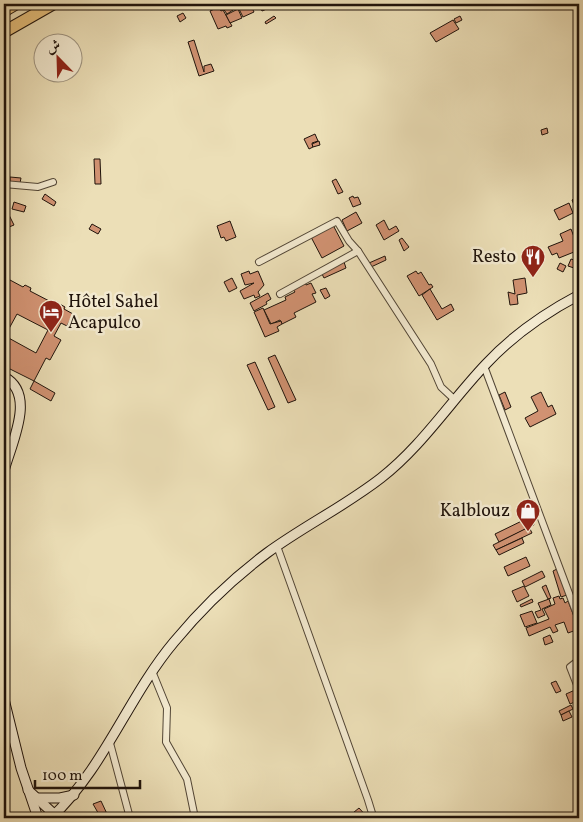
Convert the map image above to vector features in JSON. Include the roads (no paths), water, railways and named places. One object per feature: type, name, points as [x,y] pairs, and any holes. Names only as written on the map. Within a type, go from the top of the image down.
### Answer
[{"type":"highway","points":[[4,11],[16,4]]},
{"type":"highway","points":[[4,32],[53,4]]},
{"type":"main road","points":[[4,699],[28,789],[36,802],[53,817],[74,795],[110,743],[152,671],[207,604],[247,568],[277,546],[381,478],[417,444],[500,350],[545,314],[579,295]]},
{"type":"main road","points":[[4,378],[18,389],[22,406],[4,471]]},
{"type":"main road","points":[[36,802],[74,795]]},
{"type":"main road","points":[[34,818],[36,802]]},
{"type":"main road","points":[[36,802],[38,818]]},
{"type":"street","points":[[4,184],[38,187],[53,182]]},
{"type":"street","points":[[259,262],[337,221],[431,364],[441,387],[456,400]]},
{"type":"street","points":[[280,294],[358,251]]},
{"type":"street","points":[[484,366],[579,620]]},
{"type":"street","points":[[277,546],[368,800],[372,813],[371,818]]},
{"type":"street","points":[[579,660],[570,667],[579,690]]},
{"type":"street","points":[[152,671],[167,708],[166,742],[187,779],[195,818]]},
{"type":"street","points":[[110,743],[130,818]]},
{"type":"place","name":"Resto","points":[[533,278]]},
{"type":"place","name":"Hôtel Sahel Acapulco","points":[[51,333]]},
{"type":"place","name":"Kalblouz","points":[[528,532]]}]
